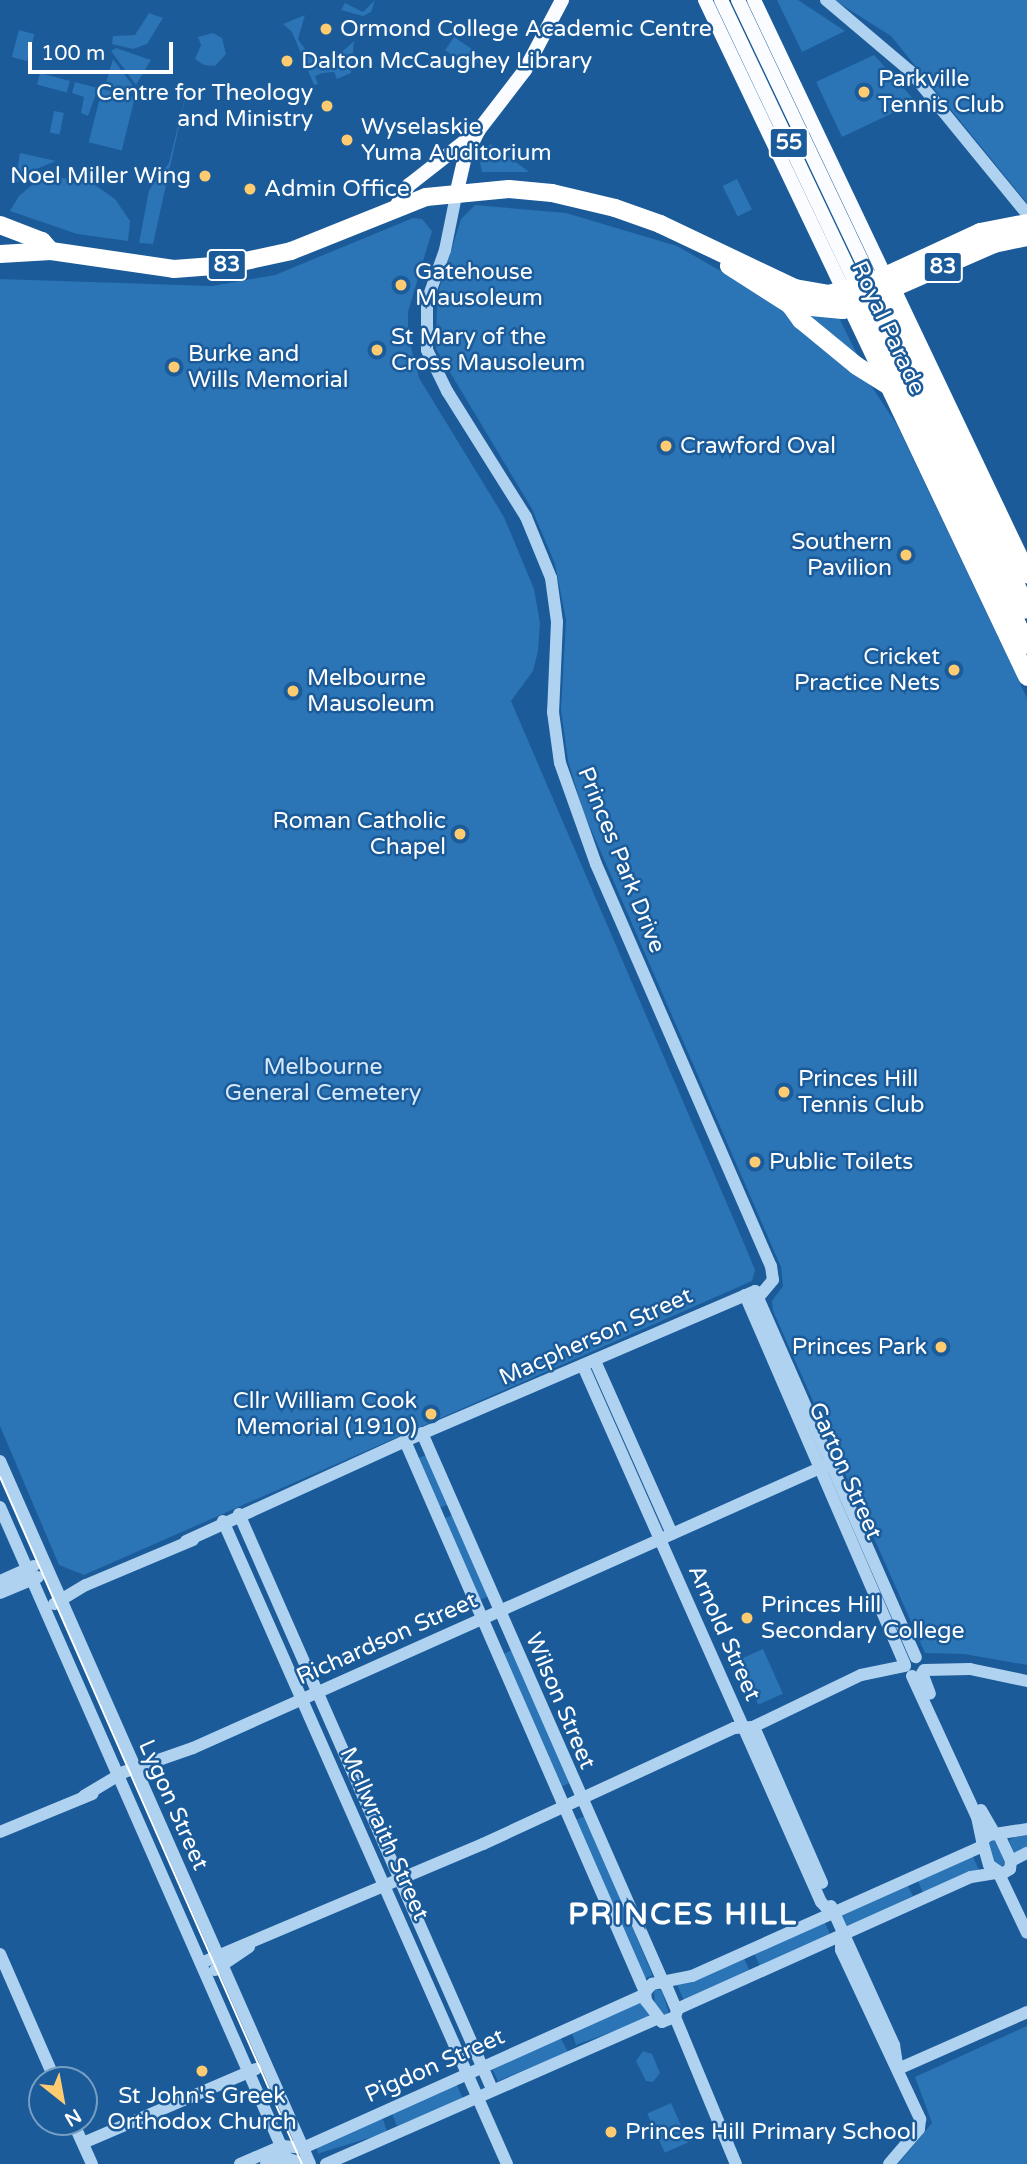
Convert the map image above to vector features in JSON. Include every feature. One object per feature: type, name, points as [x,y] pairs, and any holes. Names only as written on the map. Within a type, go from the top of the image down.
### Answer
[{"type":"highway","name":"83","points":[[0,254],[51,251],[133,265],[218,266],[291,251],[395,208],[457,191],[509,189],[579,199],[644,218],[801,290],[868,292],[980,232],[1019,224]]},
{"type":"highway","points":[[994,244],[1019,224]]},
{"type":"highway","name":"83","points":[[0,225],[42,241],[51,251]]},
{"type":"highway","name":"83","points":[[690,238],[790,305],[820,311],[994,244],[1027,237]]},
{"type":"highway","name":"Royal Parade","points":[[868,292],[888,386],[956,513],[1014,603]]},
{"type":"highway","name":"Royal Parade","points":[[868,292],[941,410],[1027,575]]},
{"type":"highway","name":"Royal Parade","points":[[868,292],[956,513]]},
{"type":"highway","points":[[790,305],[799,318],[857,366],[888,386]]},
{"type":"highway","name":"Royal Parade","points":[[941,410],[1014,603],[1027,677]]},
{"type":"main road","points":[[457,191],[464,157],[478,131],[525,70],[562,0]]},
{"type":"main road","name":"Royal Parade","points":[[705,0],[868,292]]},
{"type":"main road","name":"Royal Parade","points":[[721,0],[868,292]]},
{"type":"main road","name":"Royal Parade","points":[[738,0],[830,177]]},
{"type":"main road","name":"Royal Parade","points":[[754,0],[830,177],[868,292]]},
{"type":"main road","points":[[395,208],[409,185],[478,131]]},
{"type":"street","points":[[826,0],[902,62],[1027,214]]},
{"type":"street","name":"Princes Park Drive","points":[[457,191],[444,250],[427,301],[427,350],[447,391],[526,517],[551,578],[557,622],[553,712],[560,763],[596,863],[771,1266],[772,1280],[753,1295]]},
{"type":"street","points":[[1009,192],[1019,224]]},
{"type":"street","name":"Macpherson Street","points":[[43,1604],[589,1363],[753,1295]]},
{"type":"street","name":"Garton Street","points":[[753,1295],[977,1817],[982,1844]]},
{"type":"street","name":"Arnold Street","points":[[589,1363],[666,1536],[823,1906],[832,1914],[841,1935],[851,1946],[894,2045],[900,2072],[921,2124],[889,2164]]},
{"type":"street","name":"Wilson Street","points":[[422,1437],[676,2013]]},
{"type":"street","name":"Wilson Street","points":[[406,1444],[658,2021]]},
{"type":"street","name":"Lygon Street","points":[[0,1461],[308,2164]]},
{"type":"street","name":"Richardson Street","points":[[119,1780],[826,1465]]},
{"type":"street","name":"Lygon Street","points":[[0,1507],[286,2156]]},
{"type":"street","name":"McIlwraith Street","points":[[241,1517],[492,2089]]},
{"type":"street","name":"McIlwraith Street","points":[[224,1525],[507,2164]]},
{"type":"street","points":[[0,1581],[46,1567]]},
{"type":"street","points":[[0,1593],[29,1574]]},
{"type":"street","name":"Garton Street","points":[[914,1668],[997,1835]]},
{"type":"street","points":[[204,1968],[873,1672],[955,1668],[1027,1681]]},
{"type":"street","points":[[0,1832],[119,1780]]},
{"type":"street","points":[[665,1984],[832,1914],[997,1835],[1027,1829]]},
{"type":"street","points":[[997,1835],[1004,1869],[1027,1933]]},
{"type":"street","points":[[982,1844],[1004,1869],[1027,1915]]},
{"type":"street","points":[[736,2164],[676,2013],[971,1877],[1004,1869],[1027,1853]]},
{"type":"street","points":[[0,1954],[49,2066]]},
{"type":"street","name":"Pigdon Street","points":[[266,2164],[645,1993],[654,1983],[665,1984]]},
{"type":"street","points":[[900,2072],[1027,2012]]},
{"type":"street","name":"Pigdon Street","points":[[326,2164],[492,2089],[676,2013]]},
{"type":"street","points":[[900,2072],[1027,2019]]},
{"type":"street","points":[[658,2021],[674,2039],[728,2164]]},
{"type":"street","points":[[83,2143],[265,2064]]},
{"type":"street","points":[[80,2136],[92,2164]]},
{"type":"street","points":[[286,2156],[308,2164]]},
{"type":"street","name":"Pigdon Street","points":[[240,2164],[286,2156]]},
{"type":"green space","points":[[375,0],[371,12],[363,16],[341,10],[345,3],[363,12]]},
{"type":"green space","points":[[777,0],[798,0],[845,31],[802,52]]},
{"type":"green space","points":[[834,0],[1027,0],[1027,203],[891,36]]},
{"type":"green space","points":[[149,13],[163,18],[147,44],[133,49],[112,44],[113,36],[135,35]]},
{"type":"green space","points":[[305,15],[298,39],[311,58],[333,60],[354,41],[351,73],[337,79],[334,72],[322,73],[315,76],[318,84],[314,85],[292,32],[283,24]]},
{"type":"green space","points":[[19,30],[34,34],[27,61],[12,57]]},
{"type":"green space","points":[[213,33],[222,38],[226,54],[215,66],[204,65],[195,59],[201,45],[198,37]]},
{"type":"green space","points":[[454,37],[482,56],[473,69],[445,50]]},
{"type":"green space","points":[[116,48],[151,60],[136,85],[111,51]]},
{"type":"green space","name":"Parkville Tennis Club","points":[[874,55],[916,102],[842,137],[816,82]]},
{"type":"green space","points":[[113,59],[136,90],[135,94],[105,86]]},
{"type":"green space","points":[[40,73],[70,81],[67,93],[37,85]]},
{"type":"green space","points":[[189,81],[153,244],[139,243],[149,190],[169,163]]},
{"type":"green space","points":[[75,82],[98,88],[88,116],[81,113],[84,97],[72,93]]},
{"type":"green space","points":[[102,89],[135,97],[122,151],[89,142]]},
{"type":"green space","points":[[54,111],[64,113],[60,135],[50,133]]},
{"type":"green space","points":[[490,144],[529,172],[482,172],[480,163]]},
{"type":"green space","points":[[20,153],[56,161],[29,172],[15,184]]},
{"type":"green space","points":[[59,177],[95,185],[115,199],[130,221],[128,241],[77,234],[10,211],[19,196],[33,184]]},
{"type":"green space","points":[[737,179],[752,210],[738,217],[723,186]]},
{"type":"green space","name":"Princes Park","points":[[475,205],[566,213],[677,246],[789,310],[872,387],[897,425],[1027,698],[1027,1665],[964,1654],[925,1653],[773,1311],[772,1301],[783,1286],[781,1267],[584,813],[568,761],[561,710],[566,620],[555,564],[532,509],[436,349],[437,296],[461,219]]},
{"type":"green space","name":"Melbourne General Cemetery","points":[[413,218],[422,219],[432,231],[408,312],[408,336],[419,378],[504,517],[534,589],[540,623],[538,651],[533,671],[511,701],[755,1270],[752,1281],[84,1575],[59,1565],[0,1426],[0,279],[212,286],[275,275]]},
{"type":"green space","points":[[804,314],[839,318],[862,364]]},
{"type":"green space","points":[[426,1455],[447,1505],[437,1509],[416,1459]]},
{"type":"green space","points":[[452,1515],[488,1596],[478,1601],[442,1519]]},
{"type":"green space","points":[[763,1649],[783,1694],[758,1705],[738,1660]]},
{"type":"green space","points":[[512,1650],[571,1782],[558,1788],[499,1656]]},
{"type":"green space","points":[[585,1816],[653,1975],[642,1980],[575,1820]]},
{"type":"green space","points":[[1027,1831],[1027,1850],[1014,1854],[1009,1840]]},
{"type":"green space","points":[[995,1840],[1006,1858],[1002,1868],[994,1864],[988,1843]]},
{"type":"green space","points":[[972,1855],[980,1872],[923,1893],[918,1881]]},
{"type":"green space","points":[[908,1886],[913,1896],[847,1928],[840,1913]]},
{"type":"green space","points":[[824,1921],[831,1936],[761,1969],[754,1954]]},
{"type":"green space","points":[[743,1956],[750,1972],[684,2001],[677,1985]]},
{"type":"green space","points":[[654,1990],[662,1990],[669,2014],[663,2016],[655,2008]]},
{"type":"green space","points":[[642,1999],[650,2018],[576,2045],[572,2033]]},
{"type":"green space","points":[[1027,2026],[1027,2164],[898,2164],[932,2123],[915,2077]]},
{"type":"green space","points":[[560,2037],[568,2052],[498,2081],[492,2069]]},
{"type":"green space","points":[[643,2051],[652,2054],[660,2073],[653,2082],[646,2081],[636,2061]]},
{"type":"green space","points":[[456,2083],[463,2099],[397,2126],[392,2114]]},
{"type":"green space","points":[[671,2103],[688,2142],[665,2153],[647,2114]]},
{"type":"green space","points":[[383,2119],[387,2132],[318,2153],[314,2140]]},
{"type":"tram line","points":[[726,0],[1027,633]]},
{"type":"tram line","points":[[0,1477],[302,2164]]},
{"type":"place","name":"Ormond College Academic Centre","points":[[326,29]]},
{"type":"place","name":"Dalton McCaughey Library","points":[[287,61]]},
{"type":"place","name":"Parkville Tennis Club","points":[[864,92]]},
{"type":"place","name":"Centre for Theology and Ministry","points":[[327,106]]},
{"type":"place","name":"Wyselaskie Yuma Auditorium","points":[[347,140]]},
{"type":"place","name":"Noel Miller Wing","points":[[205,176]]},
{"type":"place","name":"Admin Office","points":[[250,189]]},
{"type":"place","name":"Gatehouse Mausoleum","points":[[401,285]]},
{"type":"place","name":"St Mary of the Cross Mausoleum","points":[[377,350]]},
{"type":"place","name":"Burke and Wills Memorial","points":[[174,367]]},
{"type":"place","name":"Crawford Oval","points":[[666,446]]},
{"type":"place","name":"Southern Pavilion","points":[[906,555]]},
{"type":"place","name":"Cricket Practice Nets","points":[[954,670]]},
{"type":"place","name":"Melbourne Mausoleum","points":[[293,691]]},
{"type":"place","name":"Roman Catholic Chapel","points":[[460,834]]},
{"type":"place","name":"Princes Hill Tennis Club","points":[[784,1092]]},
{"type":"place","name":"Public Toilets","points":[[755,1162]]},
{"type":"place","name":"Princes Park","points":[[941,1347]]},
{"type":"place","name":"Cllr William Cook Memorial (1910)","points":[[431,1414]]},
{"type":"place","name":"Princes Hill Secondary College","points":[[747,1618]]},
{"type":"place","name":"St John's Greek Orthodox Church","points":[[202,2071]]},
{"type":"place","name":"Princes Hill Primary School","points":[[611,2132]]},
{"type":"district","name":"PRINCES HILL","points":[[683,1915]]}]
